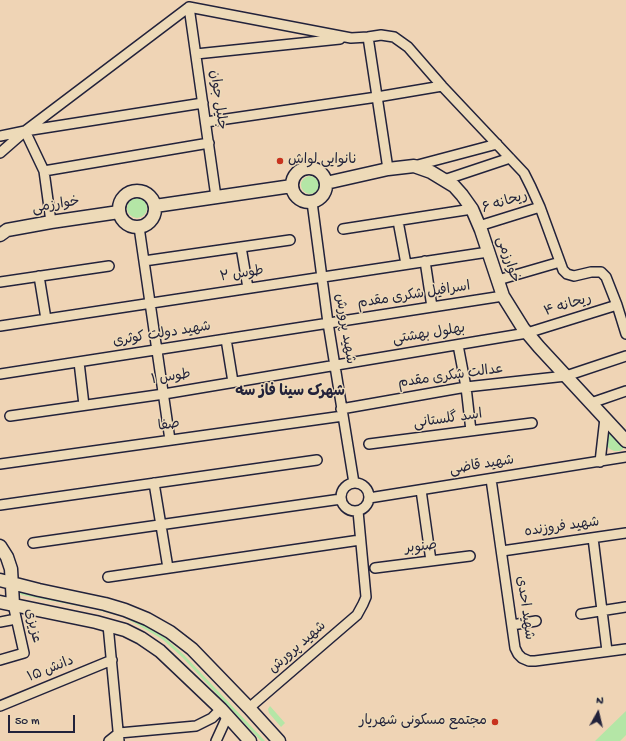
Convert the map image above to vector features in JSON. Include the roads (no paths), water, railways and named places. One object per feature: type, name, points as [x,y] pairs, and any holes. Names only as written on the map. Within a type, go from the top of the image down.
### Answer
[{"type":"street","points":[[0,153],[25,131],[189,7],[351,38]]},
{"type":"street","name":"جلیل جوان","points":[[189,7],[216,197]]},
{"type":"street","points":[[196,54],[381,36],[394,37],[408,46],[442,86],[524,173],[540,207],[563,270],[574,276],[591,272],[601,272],[606,277],[626,334]]},
{"type":"street","points":[[368,37],[388,169]]},
{"type":"street","points":[[206,122],[442,86]]},
{"type":"street","points":[[0,136],[203,103]]},
{"type":"street","points":[[25,131],[44,171],[51,222]]},
{"type":"street","points":[[44,171],[209,143]]},
{"type":"street","points":[[414,166],[497,144]]},
{"type":"street","points":[[444,180],[510,158]]},
{"type":"street","name":"خوارزمی","points":[[326,183],[388,169],[414,166],[431,172],[454,186],[472,209],[503,296],[523,328],[605,418],[624,436]]},
{"type":"street","points":[[310,168],[321,172],[326,183],[325,192],[321,197],[312,202],[301,200],[294,192],[292,186],[293,180],[300,171],[310,168]]},
{"type":"street","points":[[155,206],[292,186]]},
{"type":"street","points":[[136,191],[142,191],[147,194],[155,206],[152,220],[139,227],[130,226],[121,218],[119,212],[121,200],[130,192],[136,191]]},
{"type":"street","name":"شهید پرورش","points":[[312,202],[328,323],[354,483]]},
{"type":"street","name":"ریحانه ۶","points":[[479,226],[540,207]]},
{"type":"street","points":[[343,229],[472,209]]},
{"type":"street","name":"خوارزمی","points":[[0,235],[7,230],[119,212]]},
{"type":"street","points":[[398,221],[406,264]]},
{"type":"street","points":[[139,227],[170,440]]},
{"type":"street","points":[[144,261],[290,240]]},
{"type":"street","points":[[241,247],[248,288]]},
{"type":"street","name":"طوس ۲","points":[[0,326],[488,252]]},
{"type":"street","points":[[425,261],[432,307]]},
{"type":"street","points":[[498,280],[560,262]]},
{"type":"street","points":[[0,282],[109,266]]},
{"type":"street","points":[[40,276],[46,319]]},
{"type":"street","name":"اسرافیل شکری مقدم","points":[[328,323],[503,296]]},
{"type":"street","name":"ریحانه ۴","points":[[527,333],[617,305]]},
{"type":"street","name":"شهید دولت کوثری","points":[[0,374],[328,323]]},
{"type":"street","name":"بهلول بهشتی","points":[[335,365],[527,333]]},
{"type":"street","points":[[226,339],[233,382]]},
{"type":"street","points":[[458,345],[466,387],[471,431]]},
{"type":"street","name":"عدالت شکری مقدم","points":[[342,412],[466,387],[566,376],[626,356]]},
{"type":"street","points":[[79,362],[84,405]]},
{"type":"street","name":"طوس ۱","points":[[10,416],[164,394],[335,365]]},
{"type":"street","points":[[591,403],[626,391]]},
{"type":"street","name":"صفا","points":[[0,464],[170,440],[342,412]]},
{"type":"street","points":[[600,462],[605,418]]},
{"type":"street","name":"اسد گلستانی","points":[[369,444],[532,423]]},
{"type":"street","name":"شهید قاضی","points":[[369,498],[626,457]]},
{"type":"street","points":[[0,505],[317,460]]},
{"type":"street","name":"شهید احدی","points":[[491,478],[515,648],[518,654],[522,658],[529,661],[539,661],[626,649]]},
{"type":"street","points":[[154,483],[168,568]]},
{"type":"street","points":[[354,483],[363,486],[366,489],[369,493],[369,498],[366,506],[362,510],[353,511],[349,510],[342,503],[341,495],[346,487],[354,483]]},
{"type":"street","points":[[421,490],[431,562]]},
{"type":"street","points":[[33,543],[341,499]]},
{"type":"street","name":"شهید پرورش","points":[[249,708],[356,615],[366,597],[358,511]]},
{"type":"street","name":"شهید فروزنده","points":[[502,551],[626,533]]},
{"type":"street","points":[[593,538],[607,651]]},
{"type":"street","points":[[108,577],[360,540]]},
{"type":"street","points":[[0,546],[11,569],[6,582],[12,604]]},
{"type":"street","name":"صنوبر","points":[[375,568],[470,556]]},
{"type":"street","points":[[6,582],[112,606],[147,619],[170,632],[192,649],[279,741]]},
{"type":"street","points":[[0,602],[96,622],[125,630],[141,638],[160,651],[224,713],[250,741]]},
{"type":"street","name":"عزیزی","points":[[0,660],[24,653],[12,604]]},
{"type":"street","points":[[581,614],[626,607]]},
{"type":"street","points":[[0,622],[16,619]]},
{"type":"street","points":[[512,625],[536,621]]},
{"type":"street","points":[[108,626],[119,737]]},
{"type":"street","name":"دانش ۱۵","points":[[0,706],[112,660]]},
{"type":"street","points":[[109,741],[119,737],[196,726],[224,713]]},
{"type":"street","points":[[216,741],[224,713]]},
{"type":"place","name":"نانوایی لواش","points":[[280,161]]},
{"type":"place","name":"مجتمع مسکونی شهریار","points":[[495,722]]},
{"type":"district","name":"شهرک سینا فاز سه","points":[[290,393]]}]
